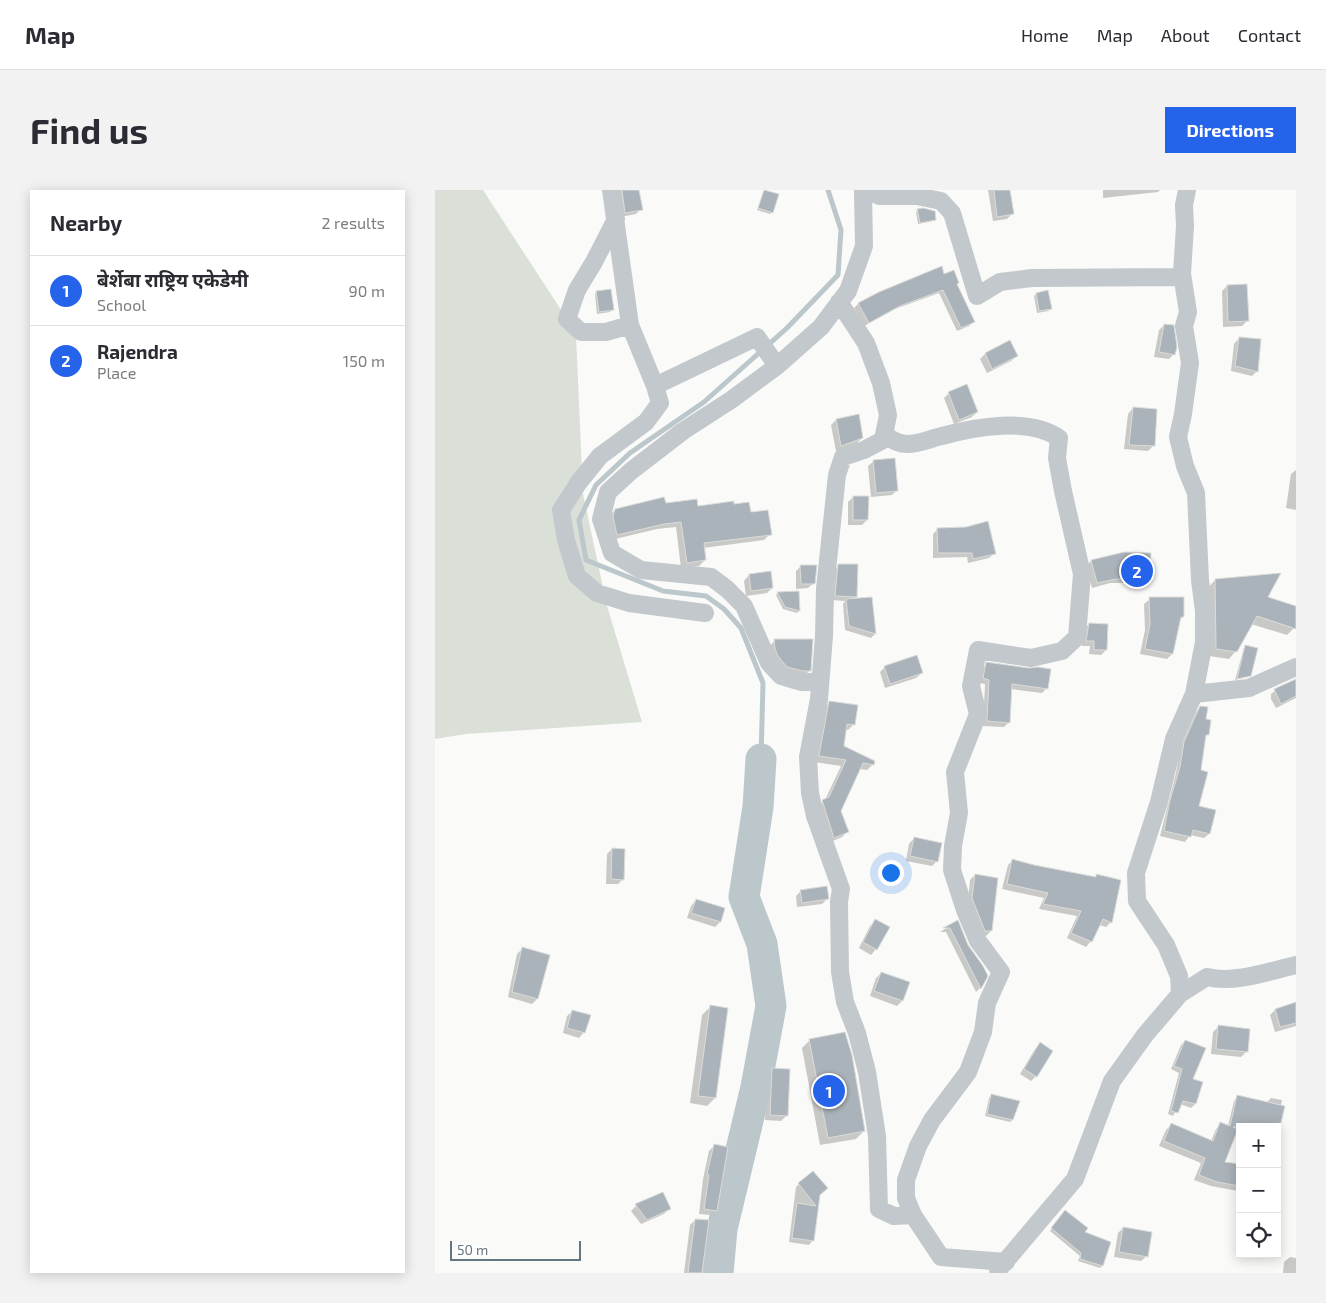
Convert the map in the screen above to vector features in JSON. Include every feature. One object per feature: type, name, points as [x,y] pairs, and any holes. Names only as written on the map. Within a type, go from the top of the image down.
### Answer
[{"type":"street","points":[[611,190],[630,325],[661,403],[646,422],[600,456],[579,482],[561,510],[565,540],[577,576],[597,593],[629,603],[705,613]]},
{"type":"street","points":[[820,682],[801,682],[781,676],[769,663],[744,606],[727,588],[711,576],[641,570],[612,553],[601,519],[608,492],[631,471],[683,431],[731,400],[777,366],[821,327],[848,291],[864,246],[863,190]]},
{"type":"street","points":[[871,190],[879,196],[917,196],[941,201],[952,213],[977,296],[1000,282],[1033,278],[1177,276],[1182,274]]},
{"type":"street","points":[[1180,994],[1179,976],[1166,945],[1137,900],[1136,873],[1159,802],[1174,739],[1194,694],[1204,642],[1204,611],[1200,580],[1196,493],[1185,466],[1178,437],[1190,363],[1184,326],[1188,312],[1182,274],[1185,226],[1184,206],[1187,190]]},
{"type":"street","points":[[616,219],[577,290],[567,319],[581,332],[606,332],[630,325]]},
{"type":"street","points":[[839,302],[866,343],[881,383],[888,415],[883,440],[864,450],[843,457],[837,475],[825,589],[824,636],[819,699],[808,757],[810,793],[815,816],[841,890],[839,902],[840,972],[845,1002],[857,1033],[867,1072],[877,1136],[879,1209],[894,1216],[913,1215]]},
{"type":"street","points":[[655,386],[757,337],[777,366]]},
{"type":"street","points":[[884,434],[895,442],[909,444],[982,426],[1017,426],[1050,432],[1059,438],[1057,458],[1082,574],[1077,637],[1062,651],[1031,658],[978,650],[971,686],[978,714],[955,772],[959,813],[953,846],[952,870],[965,910],[978,941],[1001,972],[987,1003],[983,1032],[968,1072],[932,1120],[918,1146],[906,1180],[905,1198],[913,1215],[941,1256],[1000,1268],[1075,1179],[1112,1081],[1145,1035],[1180,994],[1207,977],[1220,980],[1252,976],[1296,965]]},
{"type":"street","points":[[1194,694],[1249,688],[1296,668]]},
{"type":"shaded area","points":[[435,190],[483,190],[567,319],[576,336],[583,494],[607,606],[642,722],[466,734],[435,739]]},
{"type":"building","points":[[622,190],[639,190],[643,210],[625,213]]},
{"type":"building","points":[[764,190],[779,194],[773,213],[758,208]]},
{"type":"building","points":[[994,190],[1010,190],[1014,214],[997,217]]},
{"type":"building","points":[[923,208],[935,211],[936,220],[920,223],[917,209]]},
{"type":"building","points":[[942,266],[944,274],[954,270],[959,283],[957,284],[975,322],[961,328],[943,290],[900,306],[869,323],[858,303],[879,292]]},
{"type":"building","points":[[1247,284],[1249,321],[1228,322],[1227,285]]},
{"type":"building","points":[[611,289],[614,310],[599,312],[596,291]]},
{"type":"building","points":[[1048,290],[1052,309],[1039,311],[1036,293]]},
{"type":"building","points":[[1164,324],[1174,325],[1177,347],[1175,355],[1159,352]]},
{"type":"building","points":[[1239,337],[1261,339],[1258,372],[1235,366]]},
{"type":"building","points":[[1010,340],[1018,356],[992,369],[985,353]]},
{"type":"building","points":[[967,384],[978,412],[959,420],[948,392]]},
{"type":"building","points":[[1133,407],[1157,409],[1155,446],[1129,445]]},
{"type":"building","points":[[859,414],[863,438],[841,446],[836,419]]},
{"type":"building","points":[[895,458],[898,491],[876,493],[873,460]]},
{"type":"building","points":[[853,496],[869,496],[868,520],[853,520]]},
{"type":"building","points":[[664,497],[666,503],[697,499],[698,506],[734,501],[734,504],[749,502],[751,512],[768,510],[772,535],[704,543],[706,560],[687,563],[681,522],[617,535],[613,517],[615,509]]},
{"type":"building","points":[[988,521],[996,554],[973,559],[972,553],[938,553],[937,528],[966,527]]},
{"type":"building","points":[[1124,552],[1151,553],[1149,578],[1116,579],[1097,583],[1091,560]]},
{"type":"building","points":[[838,564],[858,564],[857,597],[835,596]]},
{"type":"building","points":[[800,565],[817,565],[815,584],[801,584]]},
{"type":"building","points":[[771,571],[773,588],[751,591],[749,574]]},
{"type":"building","points":[[1281,573],[1268,597],[1296,606],[1296,629],[1257,616],[1237,652],[1216,649],[1215,579]]},
{"type":"building","points":[[799,591],[800,611],[785,607],[777,592]]},
{"type":"building","points":[[872,597],[876,634],[849,626],[846,599]]},
{"type":"building","points":[[1149,597],[1184,597],[1184,617],[1181,617],[1173,654],[1145,649],[1150,624]]},
{"type":"building","points":[[1089,623],[1108,624],[1107,650],[1094,650],[1094,641],[1086,641]]},
{"type":"building","points":[[774,639],[813,639],[811,671],[787,667],[778,656]]},
{"type":"building","points":[[1245,645],[1258,648],[1251,676],[1237,679]]},
{"type":"building","points":[[917,655],[923,673],[890,684],[884,666]]},
{"type":"building","points":[[986,662],[1051,669],[1048,689],[1012,684],[1010,723],[987,721],[989,680],[983,678]]},
{"type":"building","points":[[1296,679],[1296,696],[1281,704],[1274,689]]},
{"type":"building","points":[[829,701],[858,705],[855,725],[847,724],[844,746],[875,761],[874,765],[863,763],[841,811],[849,832],[834,838],[822,800],[829,797],[846,760],[819,756]]},
{"type":"building","points":[[1200,706],[1208,707],[1206,719],[1211,720],[1209,735],[1206,735],[1201,770],[1208,772],[1199,806],[1216,810],[1210,834],[1193,830],[1191,837],[1164,831],[1170,800],[1180,767],[1184,742]]},
{"type":"building","points":[[914,837],[942,843],[938,862],[910,856]]},
{"type":"building","points":[[612,848],[625,849],[624,880],[611,879]]},
{"type":"building","points":[[1012,859],[1096,877],[1096,874],[1121,880],[1112,923],[1103,919],[1092,942],[1071,933],[1081,911],[1043,904],[1048,893],[1007,884]]},
{"type":"building","points":[[975,874],[998,878],[992,931],[985,931],[972,898]]},
{"type":"building","points":[[827,886],[829,899],[802,903],[800,890]]},
{"type":"building","points":[[696,899],[725,908],[721,922],[691,913]]},
{"type":"building","points":[[875,919],[890,927],[877,950],[863,942]]},
{"type":"building","points":[[958,920],[968,945],[988,976],[981,989],[950,928],[943,928]]},
{"type":"building","points":[[522,947],[550,955],[538,999],[512,992]]},
{"type":"building","points":[[881,972],[910,982],[903,1001],[874,991]]},
{"type":"building","points":[[1296,1002],[1296,1023],[1280,1027],[1275,1009]]},
{"type":"building","points":[[710,1005],[728,1008],[716,1098],[698,1096]]},
{"type":"building","points":[[572,1010],[591,1015],[585,1033],[567,1028]]},
{"type":"building","points":[[1218,1025],[1250,1029],[1248,1052],[1216,1049]]},
{"type":"building","points":[[845,1032],[852,1055],[865,1131],[828,1138],[809,1039]]},
{"type":"building","points":[[1185,1040],[1206,1048],[1193,1079],[1203,1082],[1196,1104],[1183,1101],[1178,1113],[1171,1111],[1182,1069],[1174,1066]]},
{"type":"building","points":[[1040,1042],[1053,1051],[1037,1077],[1024,1069]]},
{"type":"building","points":[[772,1068],[790,1069],[788,1116],[770,1115]]},
{"type":"building","points":[[991,1094],[1020,1101],[1013,1120],[987,1114]]},
{"type":"building","points":[[1237,1095],[1285,1106],[1281,1123],[1236,1123],[1236,1127],[1233,1127],[1236,1128],[1236,1134],[1225,1162],[1236,1163],[1236,1185],[1217,1182],[1199,1175],[1205,1158],[1164,1141],[1171,1123],[1213,1141],[1220,1122],[1230,1126]]},
{"type":"building","points":[[714,1144],[728,1147],[717,1211],[704,1209],[709,1175],[707,1174]]},
{"type":"building","points":[[813,1171],[828,1188],[820,1195],[814,1241],[792,1238],[797,1203],[816,1206],[798,1183]]},
{"type":"building","points":[[663,1192],[671,1209],[647,1220],[635,1204]]},
{"type":"building","points":[[1065,1210],[1088,1228],[1085,1232],[1111,1242],[1103,1266],[1080,1259],[1081,1253],[1051,1228]]},
{"type":"building","points":[[695,1219],[709,1220],[702,1273],[688,1273]]},
{"type":"building","points":[[1123,1227],[1152,1232],[1148,1257],[1119,1252]]},
{"type":"waterway","points":[[761,759],[763,683],[741,628],[724,609],[706,596],[663,591],[586,560],[579,520],[596,485],[630,453],[704,402],[787,328],[838,275],[841,230],[828,190]]},
{"type":"waterway","points":[[718,1273],[722,1229],[756,1087],[771,1006],[762,944],[744,897],[758,807],[761,759]]},
{"type":"place","name":"Rajendra","points":[[1137,571]]},
{"type":"place","name":"बेर्शेबा राष्ट्रिय एकेडेमी","points":[[829,1091]]}]
